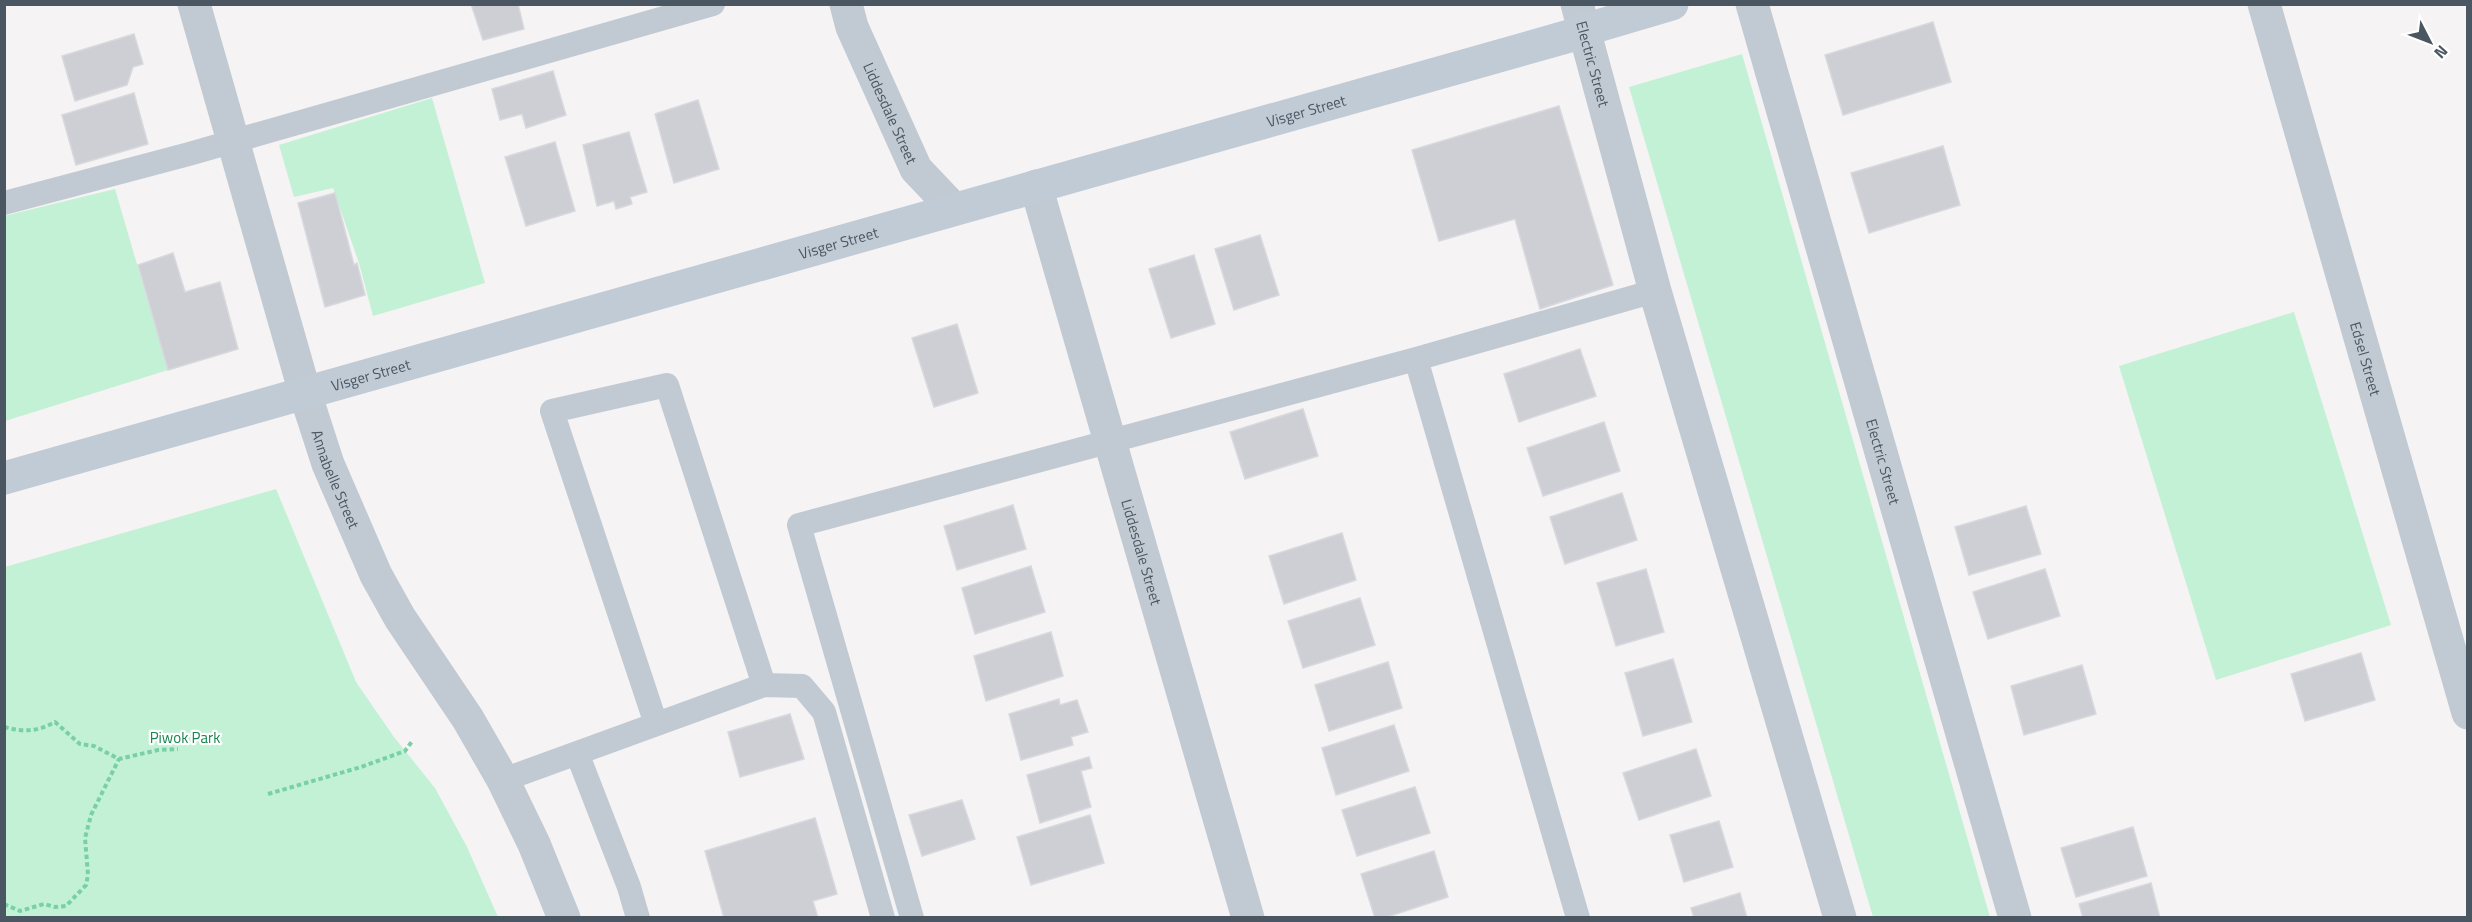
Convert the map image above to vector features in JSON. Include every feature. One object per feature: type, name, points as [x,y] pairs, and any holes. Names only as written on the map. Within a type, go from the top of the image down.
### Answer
[{"type":"street","name":"Annabelle Street","points":[[194,4],[305,393],[328,464],[376,575],[400,618],[468,719],[503,780],[534,844],[564,918]]},
{"type":"street","name":"Liddesdale Street","points":[[846,4],[852,27],[916,169],[954,209]]},
{"type":"street","name":"Visger Street","points":[[4,478],[1573,35],[1581,17],[1672,4]]},
{"type":"street","name":"Electric Street","points":[[1752,4],[2015,918]]},
{"type":"street","name":"Edsel Street","points":[[2264,4],[2468,712]]},
{"type":"street","name":"Electric Street","points":[[1581,17],[1655,291],[1840,918]]},
{"type":"street","name":"Liddesdale Street","points":[[1036,186],[1248,918]]},
{"type":"lane","points":[[4,203],[233,141],[713,4]]},
{"type":"lane","points":[[912,918],[799,525],[1039,461],[1108,440],[1416,359],[1655,291]]},
{"type":"lane","points":[[1416,359],[1578,918]]},
{"type":"lane","points":[[656,724],[552,411],[667,385],[764,685]]},
{"type":"lane","points":[[503,780],[764,685],[802,686],[824,712],[883,918]]},
{"type":"lane","points":[[577,753],[629,887],[638,918]]},
{"type":"path","points":[[4,727],[19,731],[36,731],[55,722],[80,744],[94,746],[119,759],[178,748]]},
{"type":"path","points":[[268,794],[361,767],[405,750],[413,740]]},
{"type":"path","points":[[4,904],[20,911],[44,904],[55,907],[66,906],[76,898],[86,885],[88,875],[85,838],[91,815],[119,759]]},
{"type":"green space","points":[[1742,54],[1990,917],[1873,917],[1629,87]]},
{"type":"green space","points":[[432,98],[485,283],[373,316],[359,263],[333,188],[294,197],[279,145]]},
{"type":"green space","points":[[115,189],[168,370],[5,421],[4,216]]},
{"type":"green space","points":[[2294,312],[2391,625],[2216,680],[2119,366]]},
{"type":"green space","name":"Piwok Park","points":[[276,489],[356,682],[394,737],[435,788],[467,847],[498,917],[5,917],[5,567]]},
{"type":"building","points":[[471,4],[518,4],[524,29],[483,40]]},
{"type":"building","points":[[1933,22],[1951,82],[1843,115],[1825,55]]},
{"type":"building","points":[[134,34],[143,64],[133,67],[127,85],[75,101],[62,56]]},
{"type":"building","points":[[553,71],[566,115],[526,128],[522,114],[500,120],[492,89]]},
{"type":"building","points":[[134,93],[148,144],[76,165],[62,115]]},
{"type":"building","points":[[698,100],[719,169],[674,183],[655,114]]},
{"type":"building","points":[[1559,106],[1613,285],[1540,309],[1515,219],[1439,241],[1412,150]]},
{"type":"building","points":[[629,132],[647,192],[630,197],[632,204],[616,209],[614,201],[597,206],[583,145]]},
{"type":"building","points":[[555,142],[575,211],[526,226],[505,157]]},
{"type":"building","points":[[1943,146],[1960,205],[1869,233],[1851,173]]},
{"type":"building","points":[[335,193],[354,265],[357,263],[365,295],[325,307],[298,203]]},
{"type":"building","points":[[1260,235],[1279,295],[1234,310],[1215,249]]},
{"type":"building","points":[[173,253],[185,292],[220,282],[238,349],[168,370],[138,265]]},
{"type":"building","points":[[1194,255],[1215,324],[1171,338],[1149,269]]},
{"type":"building","points":[[957,324],[978,393],[934,407],[912,338]]},
{"type":"building","points":[[1580,349],[1596,396],[1519,422],[1504,374]]},
{"type":"building","points":[[1303,409],[1318,456],[1245,479],[1230,432]]},
{"type":"building","points":[[1604,422],[1620,471],[1543,496],[1527,448]]},
{"type":"building","points":[[1622,493],[1637,540],[1565,564],[1550,517]]},
{"type":"building","points":[[1013,505],[1026,549],[957,570],[944,526]]},
{"type":"building","points":[[2026,506],[2041,554],[1969,575],[1955,527]]},
{"type":"building","points":[[1342,533],[1356,580],[1284,604],[1269,556]]},
{"type":"building","points":[[1031,566],[1045,612],[975,634],[962,588]]},
{"type":"building","points":[[1646,569],[1664,632],[1616,646],[1597,583]]},
{"type":"building","points":[[2045,569],[2060,616],[1988,639],[1973,592]]},
{"type":"building","points":[[1360,598],[1375,645],[1303,668],[1288,621]]},
{"type":"building","points":[[1051,632],[1063,676],[986,701],[974,656]]},
{"type":"building","points":[[2361,653],[2375,700],[2305,721],[2291,674]]},
{"type":"building","points":[[1673,659],[1692,722],[1643,736],[1625,673]]},
{"type":"building","points":[[1388,662],[1402,708],[1329,731],[1315,685]]},
{"type":"building","points":[[2082,665],[2096,714],[2024,735],[2011,686]]},
{"type":"building","points":[[1059,699],[1060,705],[1077,700],[1088,732],[1071,737],[1073,745],[1021,760],[1009,714]]},
{"type":"building","points":[[790,714],[804,759],[740,777],[728,732]]},
{"type":"building","points":[[1394,725],[1409,771],[1336,795],[1322,748]]},
{"type":"building","points":[[1696,749],[1711,796],[1639,820],[1623,773]]},
{"type":"building","points":[[1089,757],[1092,768],[1081,771],[1091,807],[1040,823],[1027,775]]},
{"type":"building","points":[[1415,787],[1430,833],[1357,856],[1342,810]]},
{"type":"building","points":[[962,800],[975,839],[922,856],[909,815]]},
{"type":"building","points":[[1090,815],[1104,863],[1031,885],[1017,837]]},
{"type":"building","points":[[815,818],[837,894],[813,901],[818,918],[724,918],[705,851]]},
{"type":"building","points":[[1719,821],[1733,867],[1684,882],[1670,835]]},
{"type":"building","points":[[2133,827],[2147,876],[2076,897],[2061,848]]},
{"type":"building","points":[[1434,851],[1448,897],[1384,918],[1375,918],[1361,874]]},
{"type":"building","points":[[2151,883],[2160,918],[2083,918],[2079,904]]},
{"type":"building","points":[[1740,893],[1747,918],[1694,918],[1691,908]]}]
